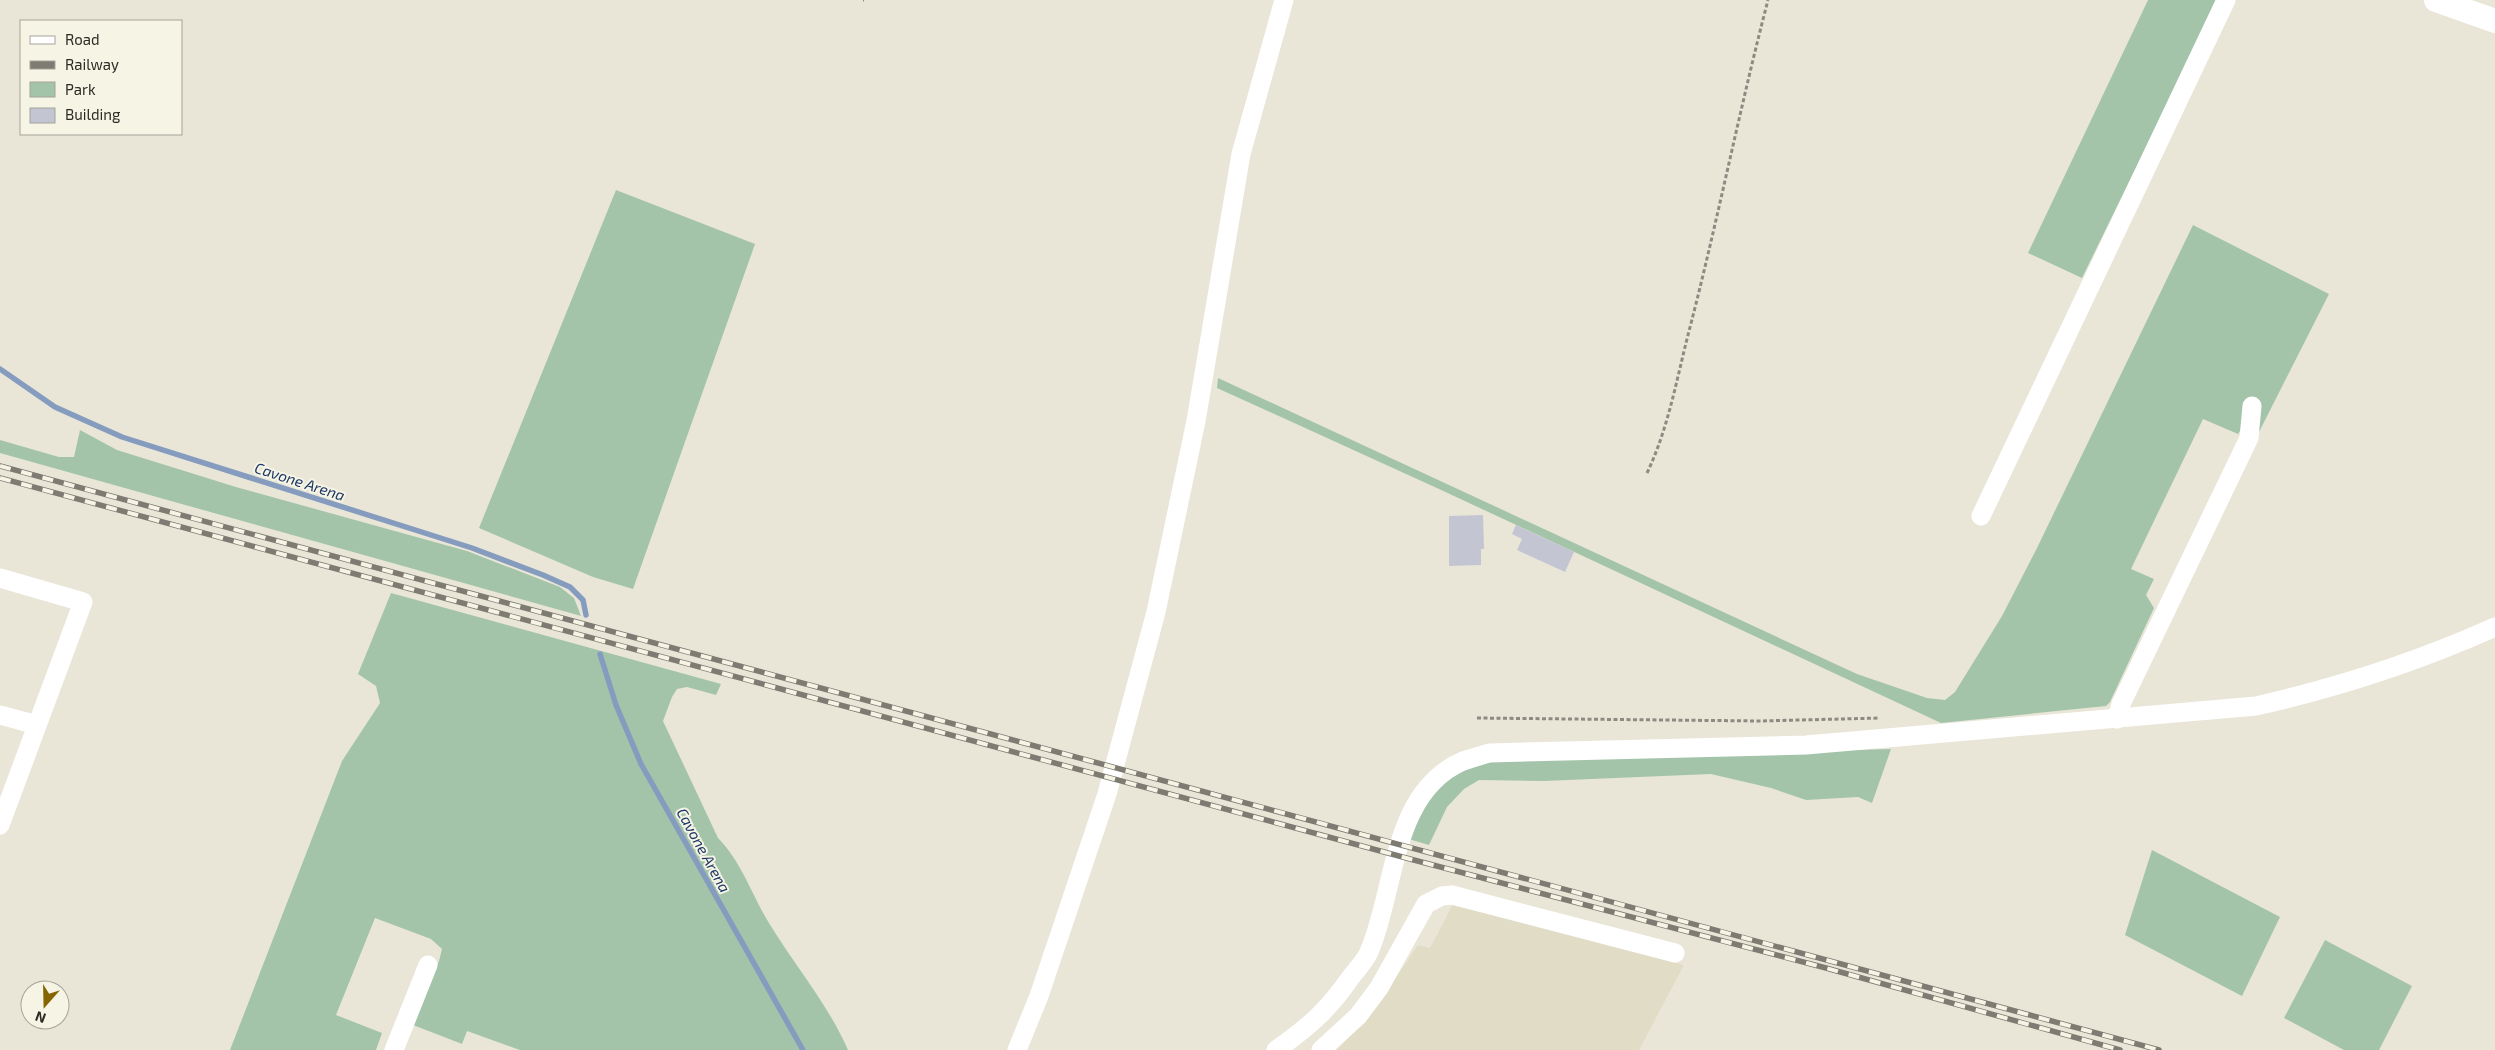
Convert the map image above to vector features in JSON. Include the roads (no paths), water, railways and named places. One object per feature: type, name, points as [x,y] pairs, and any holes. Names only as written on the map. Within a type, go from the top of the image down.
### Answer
[{"type":"street","points":[[1017,1050],[1040,996],[1107,794],[1156,612],[1182,494],[1241,154],[1284,0]]},
{"type":"street","points":[[1981,516],[2226,0]]},
{"type":"street","points":[[2436,0],[2495,21]]},
{"type":"street","points":[[2117,719],[2121,704],[2249,438],[2252,406]]},
{"type":"street","points":[[0,578],[83,602],[0,825]]},
{"type":"street","points":[[1276,1050],[1304,1031],[1332,1005],[1368,953],[1383,911],[1403,834],[1420,798],[1434,782],[1463,761],[1489,753],[1806,745],[2256,706],[2315,693],[2390,670],[2495,627]]},
{"type":"street","points":[[0,715],[37,725]]},
{"type":"street","points":[[1321,1050],[1358,1016],[1379,988],[1426,904],[1442,896],[1452,896],[1674,953]]},
{"type":"street","points":[[394,1050],[428,965]]},
{"type":"waterway","name":"Cavone Arena","points":[[0,369],[55,407],[122,437],[472,548],[543,575],[570,587],[583,600],[586,615]]},
{"type":"waterway","name":"Cavone Arena","points":[[600,654],[616,705],[641,764],[803,1050]]},
{"type":"railway","points":[[0,466],[2159,1050]]},
{"type":"railway","points":[[0,478],[1410,859],[1826,968],[2120,1050]]}]
